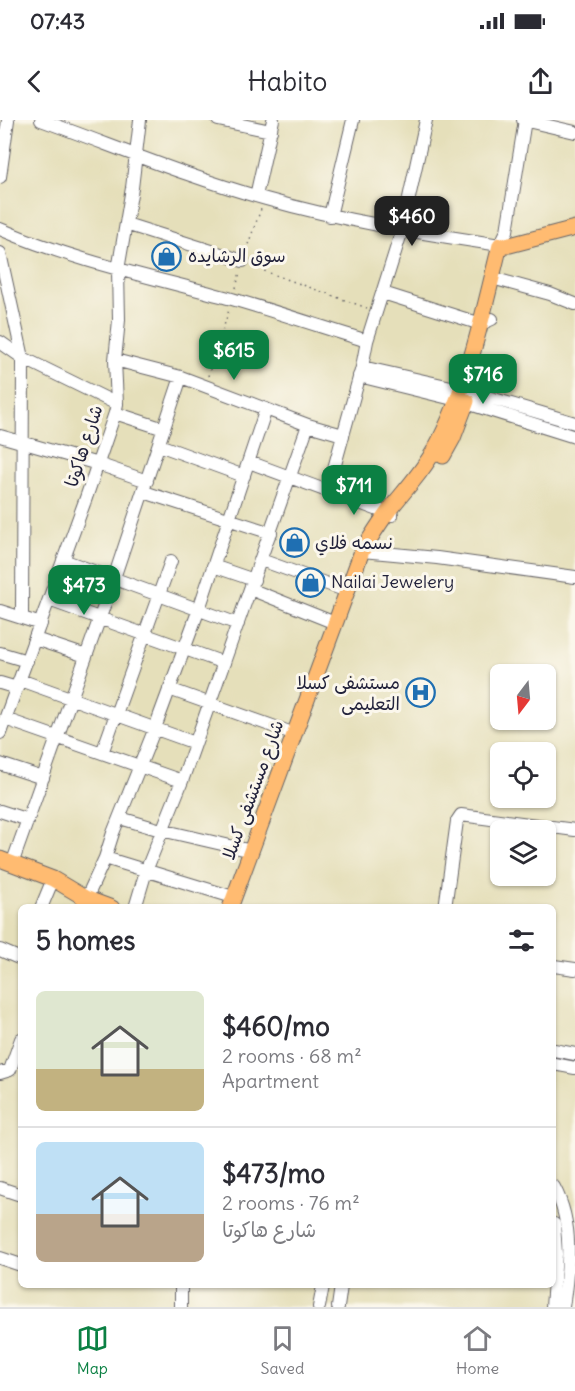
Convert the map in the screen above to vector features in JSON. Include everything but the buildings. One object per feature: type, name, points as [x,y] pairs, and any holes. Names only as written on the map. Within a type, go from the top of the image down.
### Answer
[{"type":"main road","points":[[505,240],[575,228]]},
{"type":"main road","name":"شارع مستشفى كسلا","points":[[231,902],[252,851],[362,551],[430,458],[463,396],[487,322],[505,240]]},
{"type":"main road","points":[[6,861],[53,879],[83,903]]},
{"type":"street","points":[[0,177],[8,120]]},
{"type":"street","points":[[41,120],[256,196],[330,216],[402,230],[505,240],[524,120],[575,132]]},
{"type":"street","name":"شارع هاكوتا","points":[[2,727],[116,409],[118,270],[140,120]]},
{"type":"street","points":[[218,120],[272,126],[256,196]]},
{"type":"street","points":[[330,216],[353,120]]},
{"type":"street","points":[[328,490],[361,372],[367,341],[402,230],[426,120]]},
{"type":"street","points":[[126,224],[243,261]]},
{"type":"street","points":[[0,229],[44,248],[118,270],[232,299],[367,341]]},
{"type":"street","points":[[0,253],[23,358],[22,617]]},
{"type":"street","points":[[497,279],[550,294],[575,304]]},
{"type":"street","points":[[383,293],[487,322]]},
{"type":"street","points":[[0,342],[23,358],[116,409],[164,429]]},
{"type":"street","points":[[115,360],[181,377],[308,425],[343,435]]},
{"type":"street","points":[[361,372],[463,396],[499,400],[529,409],[575,437]]},
{"type":"street","points":[[6,861],[28,820],[114,578],[181,377]]},
{"type":"street","points":[[463,396],[494,412],[524,421],[575,423]]},
{"type":"street","points":[[494,412],[499,400]]},
{"type":"street","points":[[83,903],[105,858],[141,767],[199,609],[266,409]]},
{"type":"street","points":[[524,421],[529,409]]},
{"type":"street","points":[[136,904],[146,871],[182,781],[308,425]]},
{"type":"street","points":[[0,436],[98,464],[145,487],[271,533]]},
{"type":"street","points":[[159,445],[244,476]]},
{"type":"street","points":[[249,462],[328,490],[387,516]]},
{"type":"street","points":[[362,551],[437,558],[575,577]]},
{"type":"street","points":[[63,560],[238,624]]},
{"type":"street","points":[[261,560],[347,591]]},
{"type":"street","points":[[102,753],[171,561]]},
{"type":"street","points":[[213,566],[335,623]]},
{"type":"street","points":[[49,600],[224,663]]},
{"type":"street","points":[[0,611],[40,624]]},
{"type":"street","points":[[35,639],[86,657]]},
{"type":"street","points":[[0,653],[27,661]]},
{"type":"street","points":[[0,683],[18,684],[71,698],[195,743]]},
{"type":"street","points":[[170,688],[295,734]]},
{"type":"street","points":[[2,727],[57,737],[182,781]]},
{"type":"street","points":[[0,764],[42,778]]},
{"type":"street","points":[[0,811],[28,820]]},
{"type":"street","points":[[446,904],[457,821],[461,815],[575,830]]},
{"type":"street","points":[[120,818],[252,851]]},
{"type":"street","points":[[105,858],[231,902]]},
{"type":"street","points":[[43,904],[53,879]]},
{"type":"street","points":[[0,950],[18,957]]},
{"type":"street","points":[[556,966],[575,969]]},
{"type":"street","points":[[0,1073],[10,1070],[18,1047]]},
{"type":"street","points":[[556,1050],[575,1054]]},
{"type":"street","points":[[556,1064],[575,1068]]},
{"type":"street","points":[[0,1188],[18,1194]]},
{"type":"street","points":[[556,1191],[567,1224],[569,1254],[558,1302]]},
{"type":"street","points":[[556,1254],[558,1302]]},
{"type":"street","points":[[0,1258],[18,1264]]},
{"type":"street","points":[[181,1307],[182,1288]]},
{"type":"street","points":[[319,1307],[323,1288]]},
{"type":"street","points":[[338,1307],[340,1288]]},
{"type":"path","points":[[243,261],[262,271],[376,311]]},
{"type":"place","name":"سوق الرشايده","points":[[167,256]]},
{"type":"place","name":"نسمه فلاي","points":[[294,543]]},
{"type":"place","name":"Nailai Jewelery","points":[[310,582]]},
{"type":"place","name":"مستشفى كسلا التعليمى","points":[[421,693]]}]
